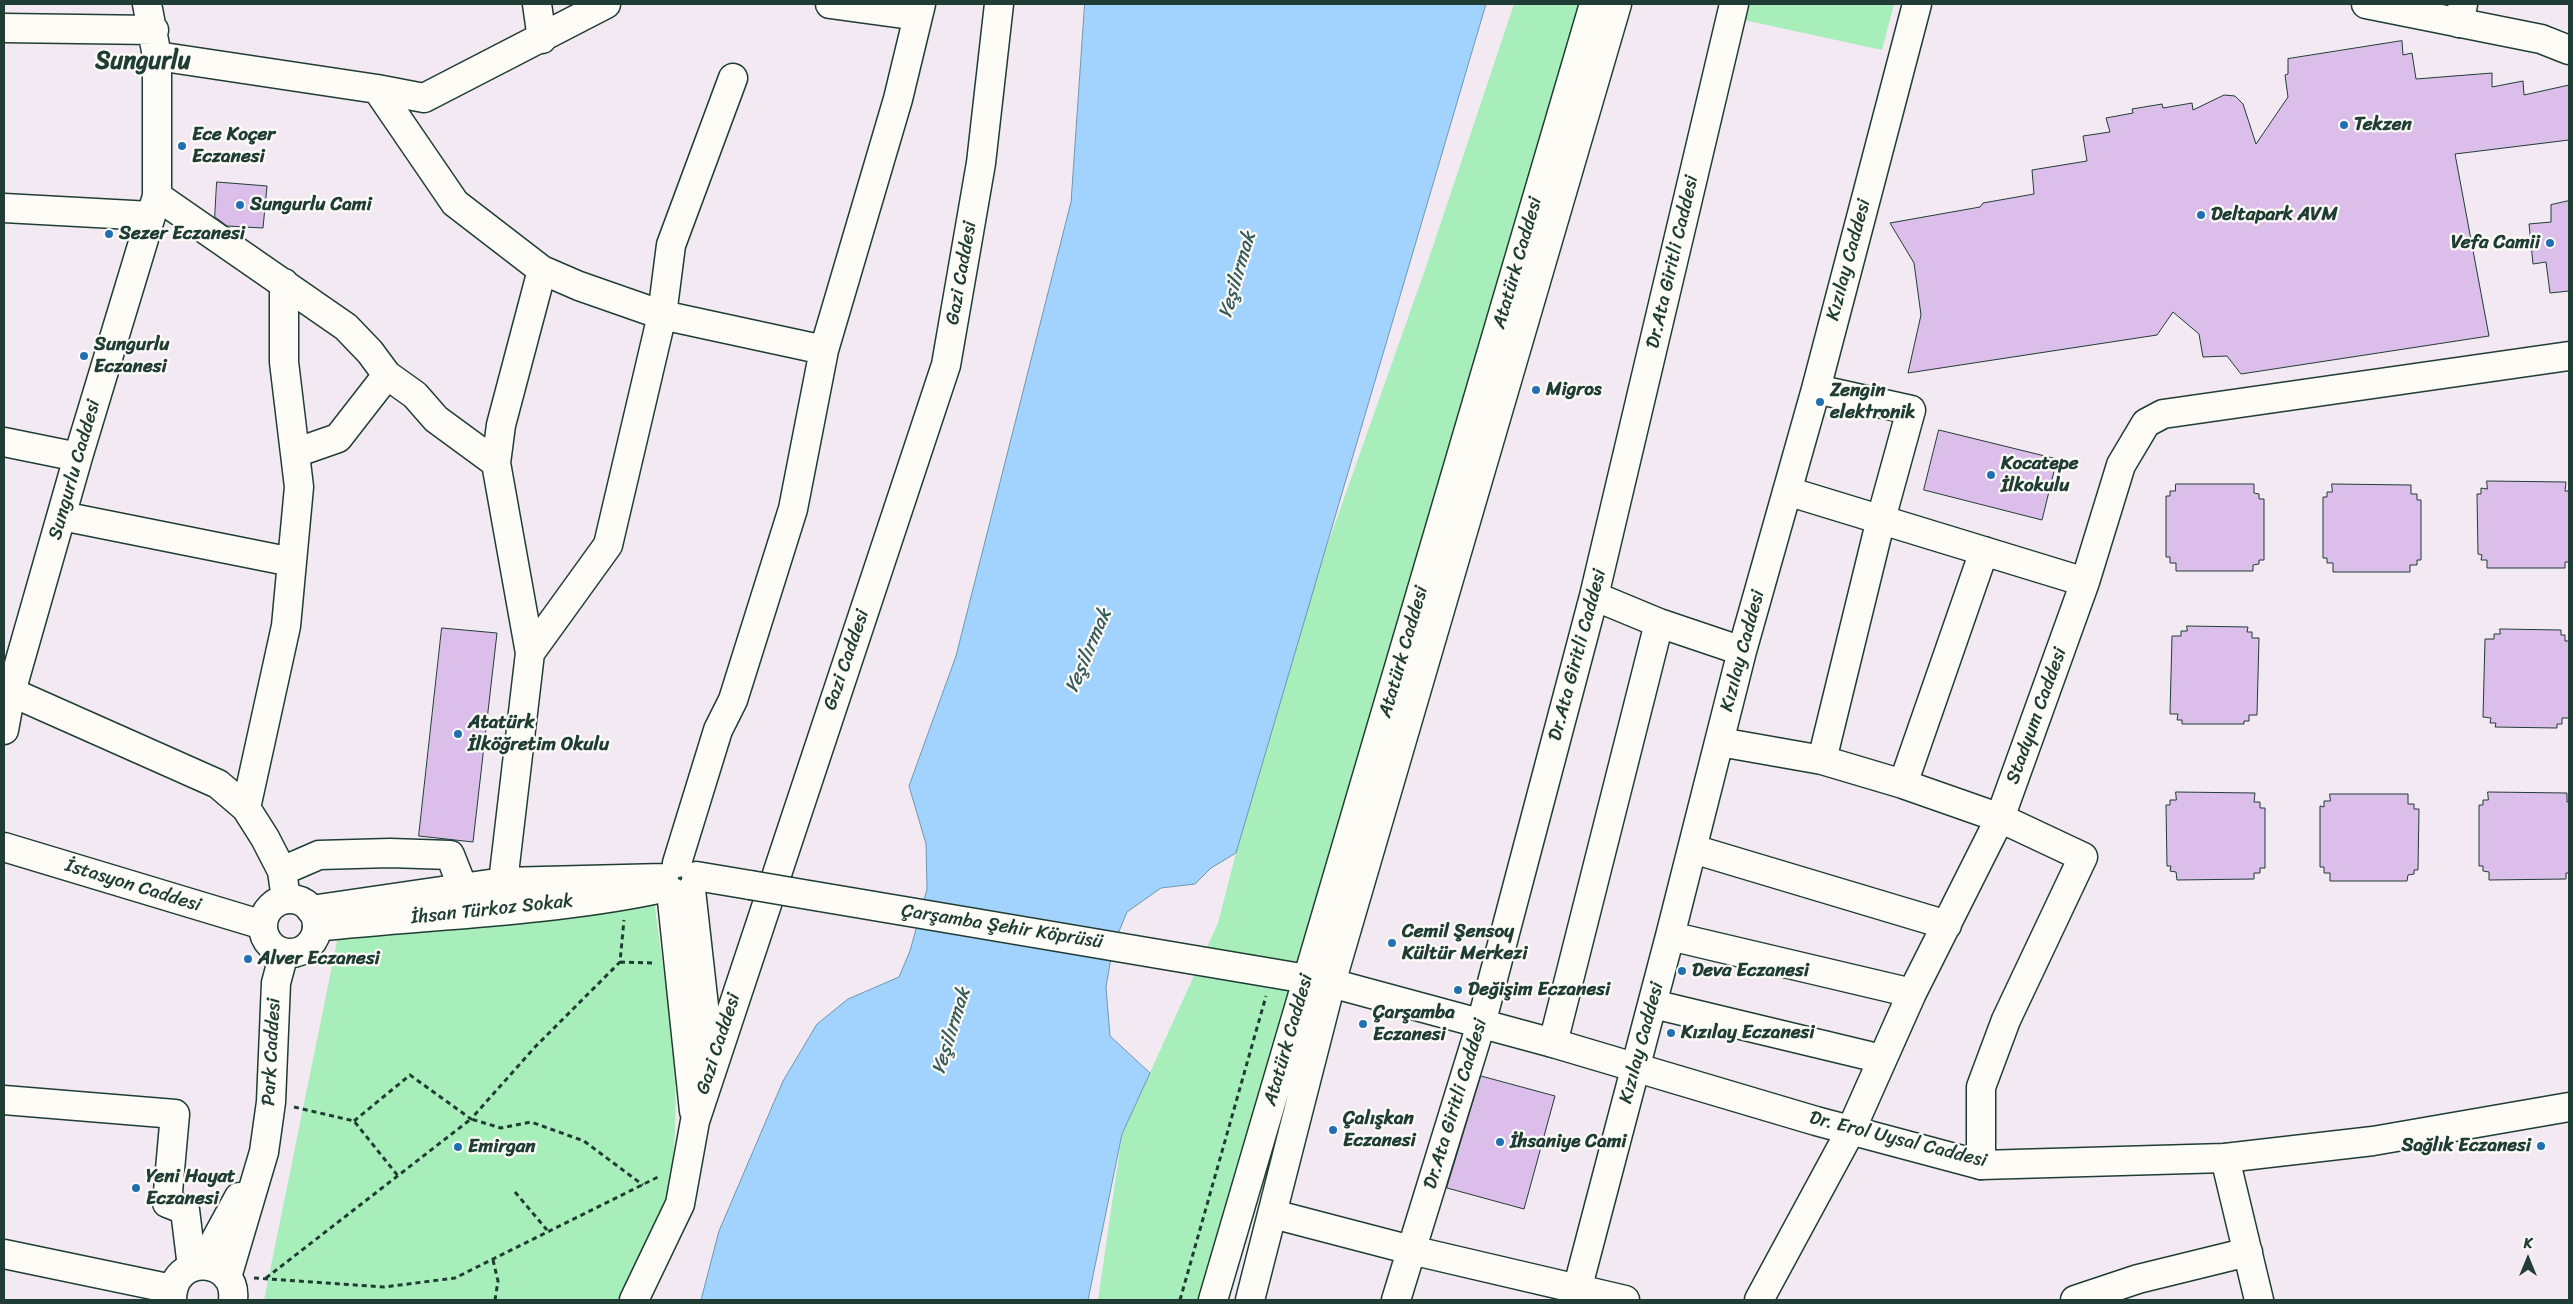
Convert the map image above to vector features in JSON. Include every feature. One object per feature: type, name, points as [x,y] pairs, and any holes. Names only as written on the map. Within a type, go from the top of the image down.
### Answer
[{"type":"street","name":"Sungurlu Caddesi","points":[[4,730],[7,692],[62,516],[154,206],[156,43],[148,4]]},
{"type":"street","points":[[537,4],[542,39]]},
{"type":"street","points":[[4,28],[156,43],[424,98],[542,39],[606,4]]},
{"type":"street","points":[[694,1121],[678,963],[680,879],[732,730],[732,700],[793,509],[824,350],[898,99],[920,10],[830,4]]},
{"type":"street","name":"Gazi Caddesi","points":[[634,1300],[680,1204],[694,1121],[946,365],[980,163],[999,4]]},
{"type":"street","name":"Atatürk Caddesi","points":[[1250,1300],[1272,1214],[1319,981],[1594,4]]},
{"type":"street","name":"Atatürk Caddesi","points":[[1213,1300],[1319,981],[1617,4]]},
{"type":"street","name":"Dr.Ata Giritli Caddesi","points":[[1396,1300],[1480,1024],[1594,596],[1734,4]]},
{"type":"street","name":"Kızılay Caddesi","points":[[1577,1295],[1693,849],[1742,651],[1816,388],[1917,4]]},
{"type":"street","points":[[2366,4],[2461,13],[2569,50]]},
{"type":"street","points":[[2541,39],[2569,39]]},
{"type":"street","points":[[530,653],[608,545],[662,315],[671,245],[733,78]]},
{"type":"street","points":[[377,89],[455,203],[542,270],[579,286],[662,315],[824,350]]},
{"type":"street","points":[[4,208],[154,206],[284,283],[346,327],[370,352],[387,375],[415,395],[436,419],[496,463]]},
{"type":"street","points":[[502,910],[503,882],[530,653],[496,463],[501,425],[542,270]]},
{"type":"street","points":[[246,808],[286,626],[299,486],[284,362],[284,283]]},
{"type":"street","name":"Stadyum Caddesi","points":[[1759,1300],[1851,1130],[1912,993],[2000,818],[2085,582],[2122,465],[2146,423],[2163,414],[2569,356]]},
{"type":"street","points":[[295,453],[338,438],[387,375]]},
{"type":"street","points":[[1816,388],[1911,410],[1881,519],[1822,760]]},
{"type":"street","points":[[4,442],[78,457]]},
{"type":"street","points":[[1787,491],[2085,582]]},
{"type":"street","points":[[62,516],[292,562]]},
{"type":"street","points":[[1904,784],[1984,551]]},
{"type":"street","points":[[1594,596],[1659,623],[1742,651]]},
{"type":"street","points":[[1553,1043],[1659,623]]},
{"type":"street","points":[[7,692],[218,784],[246,808],[282,871],[286,899]]},
{"type":"street","points":[[1720,742],[1822,760],[1904,784],[2000,818],[2083,857],[2006,1020],[1981,1087],[1981,1165]]},
{"type":"street","name":"İstasyon Caddesi","points":[[4,847],[262,925]]},
{"type":"street","points":[[1693,849],[1947,925]]},
{"type":"street","points":[[282,871],[319,855],[390,853],[450,855],[463,888]]},
{"type":"street","points":[[680,879],[711,1069]]},
{"type":"street","points":[[314,919],[463,888],[503,882],[680,879]]},
{"type":"street","name":"Çarşamba Şehir Köprüsü","points":[[680,879],[750,885],[1319,981]]},
{"type":"street","name":"İhsan Türkoz Sokak","points":[[314,919],[502,910],[626,896],[680,879]]},
{"type":"street","points":[[286,899],[296,900],[314,919],[315,936],[302,950],[284,953],[268,942],[262,925],[270,908],[286,899]]},
{"type":"street","points":[[1670,936],[1912,993]]},
{"type":"street","name":"Park Caddesi","points":[[242,1290],[271,1102],[276,983],[284,953]]},
{"type":"street","name":"Dr. Erol Uysal Caddesi","points":[[1319,981],[1553,1043],[1636,1069],[1981,1165],[2226,1158],[2373,1141],[2569,1107]]},
{"type":"street","points":[[1653,1004],[1882,1059]]},
{"type":"street","points":[[4,1100],[175,1114],[167,1203],[185,1210],[197,1266],[211,1266],[242,1290]]},
{"type":"street","name":"Park Caddesi","points":[[172,1295],[176,1280],[197,1266],[264,1152]]},
{"type":"street","points":[[2226,1158],[2259,1300]]},
{"type":"street","points":[[1272,1214],[1577,1295],[1626,1300]]},
{"type":"street","points":[[2075,1300],[2138,1279],[2248,1252]]},
{"type":"street","points":[[4,1254],[172,1295]]},
{"type":"path","points":[[242,1290],[398,1176],[471,1118],[535,1047],[620,962],[626,896]]},
{"type":"path","points":[[620,962],[678,963]]},
{"type":"path","points":[[1180,1300],[1273,973]]},
{"type":"path","points":[[354,1121],[410,1075],[471,1118],[501,1128],[531,1122],[584,1141],[643,1185]]},
{"type":"path","points":[[271,1102],[354,1121],[398,1176]]},
{"type":"path","points":[[242,1290],[384,1287],[455,1278],[493,1260],[547,1230],[575,1219],[688,1162]]},
{"type":"path","points":[[515,1192],[547,1230]]},
{"type":"path","points":[[493,1260],[498,1281],[495,1300]]},
{"type":"green space","points":[[1514,4],[1601,4],[1202,1300],[1098,1300],[1122,1134],[1218,923],[1282,673],[1426,267]]},
{"type":"green space","points":[[1749,4],[1894,4],[1882,50],[1744,20]]},
{"type":"green space","points":[[654,899],[674,1065],[676,1107],[674,1149],[668,1190],[657,1229],[645,1256],[620,1300],[264,1300],[345,902]]},
{"type":"water","name":"Yeşilırmak","points":[[1085,4],[1486,4],[1236,853],[1211,868],[1195,884],[1161,888],[1127,912],[1113,946],[1106,987],[1110,1036],[1150,1073],[1122,1134],[1088,1300],[701,1300],[719,1231],[783,1081],[817,1024],[848,999],[899,977],[910,951],[927,889],[926,844],[909,786],[956,656],[1071,202]]},
{"type":"building","name":"Deltapark AVM","points":[[2402,41],[2403,55],[2412,53],[2416,79],[2492,73],[2492,87],[2523,81],[2524,95],[2569,85],[2569,140],[2455,154],[2489,336],[2241,374],[2227,356],[2203,357],[2199,334],[2173,312],[2157,335],[1908,373],[1921,315],[1914,263],[1890,223],[1980,207],[1983,203],[2034,194],[2032,170],[2087,161],[2083,136],[2110,132],[2106,118],[2133,113],[2132,109],[2162,104],[2163,108],[2192,103],[2193,110],[2224,95],[2235,96],[2243,104],[2256,144],[2288,97],[2285,75],[2288,74],[2288,59]]},
{"type":"building","name":"Sungurlu Cami","points":[[217,182],[267,186],[263,228],[227,226],[215,217]]},
{"type":"building","name":"Vefa Camii","points":[[2569,201],[2569,291],[2550,293],[2546,262],[2533,264],[2529,224],[2551,222],[2551,205]]},
{"type":"building","name":"Kocatepe İlkokulu","points":[[1939,430],[2057,459],[2042,520],[1924,490]]},
{"type":"building","points":[[2487,481],[2566,482],[2565,491],[2569,491],[2569,562],[2565,562],[2565,568],[2487,568],[2487,560],[2481,560],[2482,555],[2478,554],[2477,494],[2481,494],[2481,488],[2487,489]]},
{"type":"building","points":[[2176,484],[2254,484],[2254,493],[2259,494],[2259,499],[2264,499],[2264,560],[2259,560],[2259,564],[2253,565],[2253,571],[2176,571],[2176,563],[2170,563],[2170,557],[2166,557],[2166,496],[2170,496],[2170,491],[2175,491]]},
{"type":"building","points":[[2332,484],[2411,485],[2411,494],[2417,494],[2417,500],[2421,500],[2421,560],[2417,560],[2417,565],[2410,565],[2410,572],[2333,572],[2333,563],[2327,563],[2327,558],[2323,558],[2323,497],[2327,497],[2327,492],[2332,492]]},
{"type":"building","points":[[2187,626],[2248,627],[2247,632],[2252,632],[2252,638],[2259,638],[2257,715],[2249,715],[2249,721],[2244,721],[2244,724],[2182,724],[2182,720],[2177,720],[2178,714],[2170,714],[2172,636],[2181,636],[2181,631],[2187,631]]},
{"type":"building","name":"Atatürk İlköğretim Okulu","points":[[442,628],[497,633],[473,842],[419,836]]},
{"type":"building","points":[[2500,629],[2561,630],[2561,635],[2565,635],[2565,641],[2569,641],[2569,718],[2562,718],[2562,724],[2557,724],[2557,728],[2495,727],[2496,723],[2490,723],[2491,718],[2483,717],[2485,639],[2494,639],[2494,634],[2500,634]]},
{"type":"building","points":[[2176,792],[2255,793],[2254,802],[2260,802],[2260,808],[2265,808],[2265,868],[2260,868],[2260,873],[2254,873],[2254,879],[2177,880],[2176,872],[2170,871],[2171,866],[2167,866],[2166,805],[2170,805],[2170,800],[2176,800]]},
{"type":"building","points":[[2488,792],[2567,793],[2567,802],[2569,802],[2569,873],[2566,873],[2566,879],[2489,880],[2489,872],[2483,871],[2483,866],[2479,866],[2479,805],[2483,805],[2483,800],[2488,800]]},
{"type":"building","points":[[2330,794],[2408,794],[2408,804],[2414,804],[2414,809],[2419,809],[2418,870],[2414,870],[2414,874],[2408,875],[2407,881],[2330,881],[2330,873],[2324,873],[2324,867],[2320,867],[2320,806],[2324,807],[2324,801],[2330,801]]},
{"type":"building","name":"İhsaniye Cami","points":[[1481,1076],[1555,1096],[1524,1209],[1447,1188]]},
{"type":"place","name":"Tekzen","points":[[2344,125]]},
{"type":"place","name":"Ece Koçer Eczanesi","points":[[182,146]]},
{"type":"place","name":"Sungurlu Cami","points":[[240,205]]},
{"type":"place","name":"Deltapark AVM","points":[[2201,215]]},
{"type":"place","name":"Sezer Eczanesi","points":[[109,234]]},
{"type":"place","name":"Vefa Camii","points":[[2550,243]]},
{"type":"place","name":"Sungurlu Eczanesi","points":[[84,356]]},
{"type":"place","name":"Migros","points":[[1536,390]]},
{"type":"place","name":"Zengin elektronik","points":[[1820,402]]},
{"type":"place","name":"Kocatepe İlkokulu","points":[[1991,475]]},
{"type":"place","name":"Atatürk İlköğretim Okulu","points":[[458,734]]},
{"type":"place","name":"Cemil Şensoy Kültür Merkezi","points":[[1392,943]]},
{"type":"place","name":"Alver Eczanesi","points":[[248,959]]},
{"type":"place","name":"Deva Eczanesi","points":[[1682,971]]},
{"type":"place","name":"Değişim Eczanesi","points":[[1458,990]]},
{"type":"place","name":"Çarşamba Eczanesi","points":[[1363,1024]]},
{"type":"place","name":"Kızılay Eczanesi","points":[[1671,1033]]},
{"type":"place","name":"Çalışkan Eczanesi","points":[[1333,1130]]},
{"type":"place","name":"İhsaniye Cami","points":[[1500,1142]]},
{"type":"place","name":"Sağlık Eczanesi","points":[[2541,1146]]},
{"type":"place","name":"Emirgan","points":[[458,1147]]},
{"type":"place","name":"Yeni Hayat Eczanesi","points":[[136,1188]]},
{"type":"district","name":"Sungurlu","points":[[143,62]]}]
